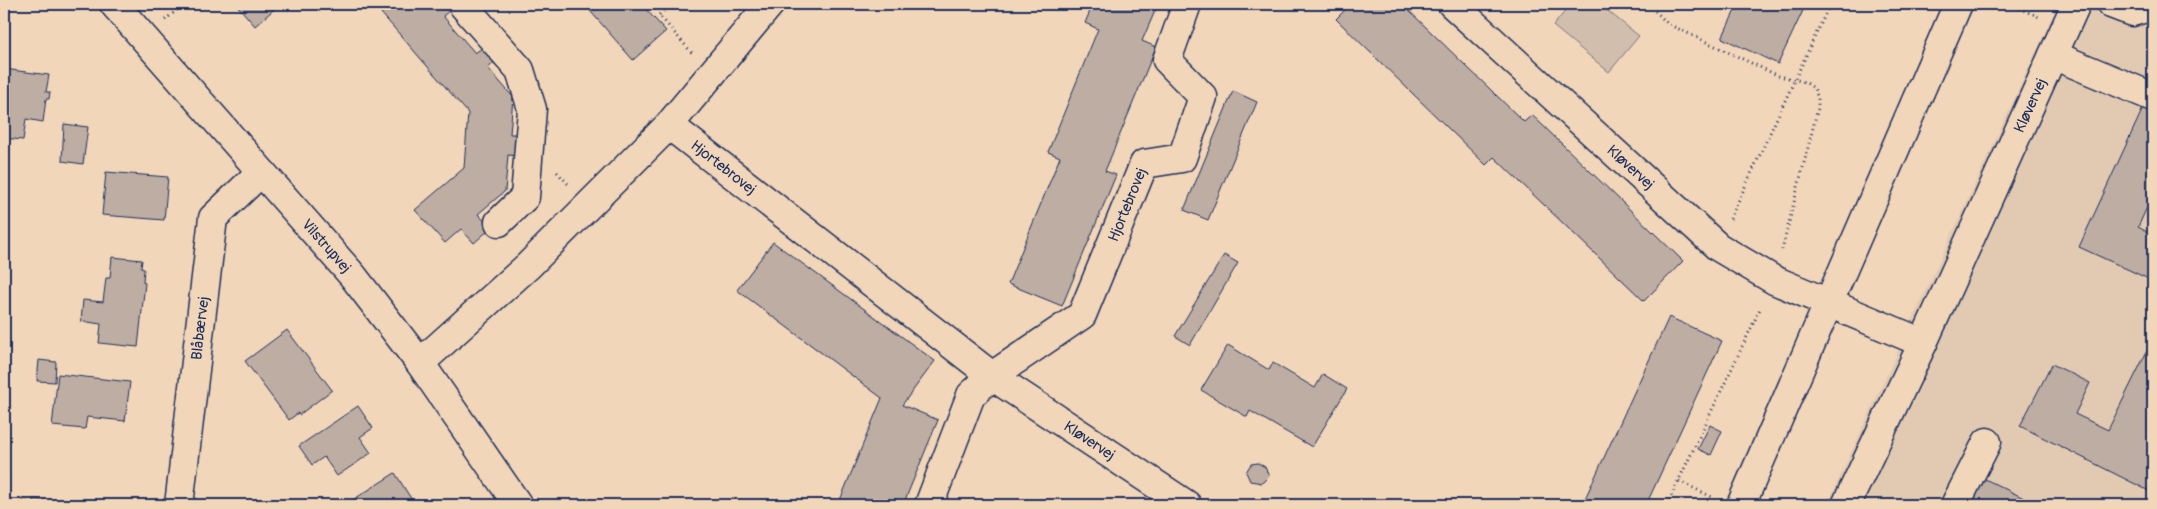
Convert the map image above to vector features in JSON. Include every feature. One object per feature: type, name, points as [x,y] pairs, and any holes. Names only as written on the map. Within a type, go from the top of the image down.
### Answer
[{"type":"street","name":"Vilstrupvej","points":[[114,4],[353,276],[420,363],[518,505]]},
{"type":"street","points":[[462,4],[520,70],[532,109],[525,197],[499,222]]},
{"type":"street","points":[[420,363],[528,266],[669,125],[770,4]]},
{"type":"street","name":"Hjortebrovej","points":[[929,505],[971,395],[992,376],[1082,315],[1144,164],[1182,158],[1203,97],[1167,60],[1188,4]]},
{"type":"street","name":"Kløvervej","points":[[1452,4],[1718,247],[1774,280],[1923,343]]},
{"type":"street","points":[[1741,505],[1958,4]]},
{"type":"street","name":"Kløvervej","points":[[1846,505],[1923,343],[2076,4]]},
{"type":"street","points":[[2111,4],[2132,12],[2153,6]]},
{"type":"street","points":[[2053,55],[2153,97]]},
{"type":"street","name":"Hjortebrovej","points":[[669,125],[992,376]]},
{"type":"street","name":"Blåbærvej","points":[[179,505],[213,218],[261,172]]},
{"type":"street","name":"Kløvervej","points":[[992,376],[1187,505]]},
{"type":"street","points":[[1955,505],[1988,442]]},
{"type":"path","points":[[671,4],[659,15],[711,74]]},
{"type":"path","points":[[1648,4],[1668,24],[1779,76],[1805,82],[1814,88],[1818,98],[1818,108],[1774,280],[1667,505]]},
{"type":"path","points":[[1718,247],[1830,4]]},
{"type":"path","points":[[528,162],[558,173],[588,206]]},
{"type":"path","points":[[1679,481],[1713,497]]},
{"type":"shaded area","points":[[1571,4],[1599,4],[1639,36],[1609,72],[1553,26]]},
{"type":"shaded area","points":[[2058,4],[2153,4],[2153,505],[1827,505]]},
{"type":"building","points":[[236,4],[280,4],[255,26]]},
{"type":"building","points":[[392,4],[445,4],[450,10],[443,16],[475,53],[482,48],[495,62],[488,68],[513,97],[510,134],[521,134],[519,156],[508,155],[505,191],[478,214],[491,228],[474,243],[461,229],[445,243],[415,210],[464,168],[468,113],[381,13]]},
{"type":"building","points":[[584,4],[641,4],[666,31],[633,60]]},
{"type":"building","points":[[1093,4],[1158,4],[1142,41],[1156,47],[1105,171],[1116,175],[1062,306],[1008,284],[1060,157],[1048,152],[1098,29],[1085,23]]},
{"type":"building","points":[[1351,4],[1402,4],[1524,122],[1532,115],[1683,261],[1644,301],[1494,157],[1486,165],[1336,19]]},
{"type":"building","points":[[1738,4],[1806,4],[1778,64],[1722,38]]},
{"type":"building","points":[[4,69],[49,75],[46,92],[50,92],[49,99],[46,99],[43,122],[26,119],[23,140],[4,138]]},
{"type":"building","points":[[1233,91],[1257,102],[1208,220],[1184,210]]},
{"type":"building","points":[[2144,106],[2153,110],[2153,194],[2138,227],[2153,235],[2153,281],[2079,247]]},
{"type":"building","points":[[64,124],[88,127],[83,164],[62,161]]},
{"type":"building","points":[[106,172],[168,177],[164,220],[102,215]]},
{"type":"building","points":[[773,242],[935,361],[902,405],[938,420],[903,505],[838,505],[882,398],[737,290]]},
{"type":"building","points":[[1224,255],[1238,263],[1190,345],[1175,336]]},
{"type":"building","points":[[112,257],[142,260],[141,268],[144,269],[143,282],[145,283],[138,347],[99,343],[101,324],[81,321],[83,300],[103,302],[106,278],[110,278]]},
{"type":"building","points":[[1669,317],[1722,341],[1646,505],[1582,505]]},
{"type":"building","points":[[287,330],[332,390],[299,415],[298,413],[289,420],[245,361]]},
{"type":"building","points":[[2153,339],[2153,493],[2020,426],[2052,364],[2090,383],[2075,414],[2108,430]]},
{"type":"building","points":[[1228,345],[1269,370],[1273,363],[1315,388],[1323,374],[1347,389],[1312,447],[1250,411],[1247,417],[1201,390]]},
{"type":"building","points":[[39,360],[56,362],[55,382],[37,381]]},
{"type":"building","points":[[58,374],[130,382],[125,421],[87,417],[85,429],[52,426]]},
{"type":"building","points":[[358,406],[373,428],[360,437],[371,453],[337,476],[324,457],[312,465],[299,446]]},
{"type":"building","points":[[1710,425],[1722,431],[1711,455],[1698,449]]},
{"type":"building","points":[[1258,463],[1265,467],[1269,476],[1262,483],[1250,481],[1246,472],[1251,464]]},
{"type":"building","points":[[395,473],[415,505],[345,505]]},
{"type":"building","points":[[1981,477],[2038,505],[1967,505]]},
{"type":"building","points":[[4,480],[8,480],[5,505],[4,505]]},
{"type":"building","points":[[33,499],[73,505],[20,505],[21,501],[33,503]]}]
